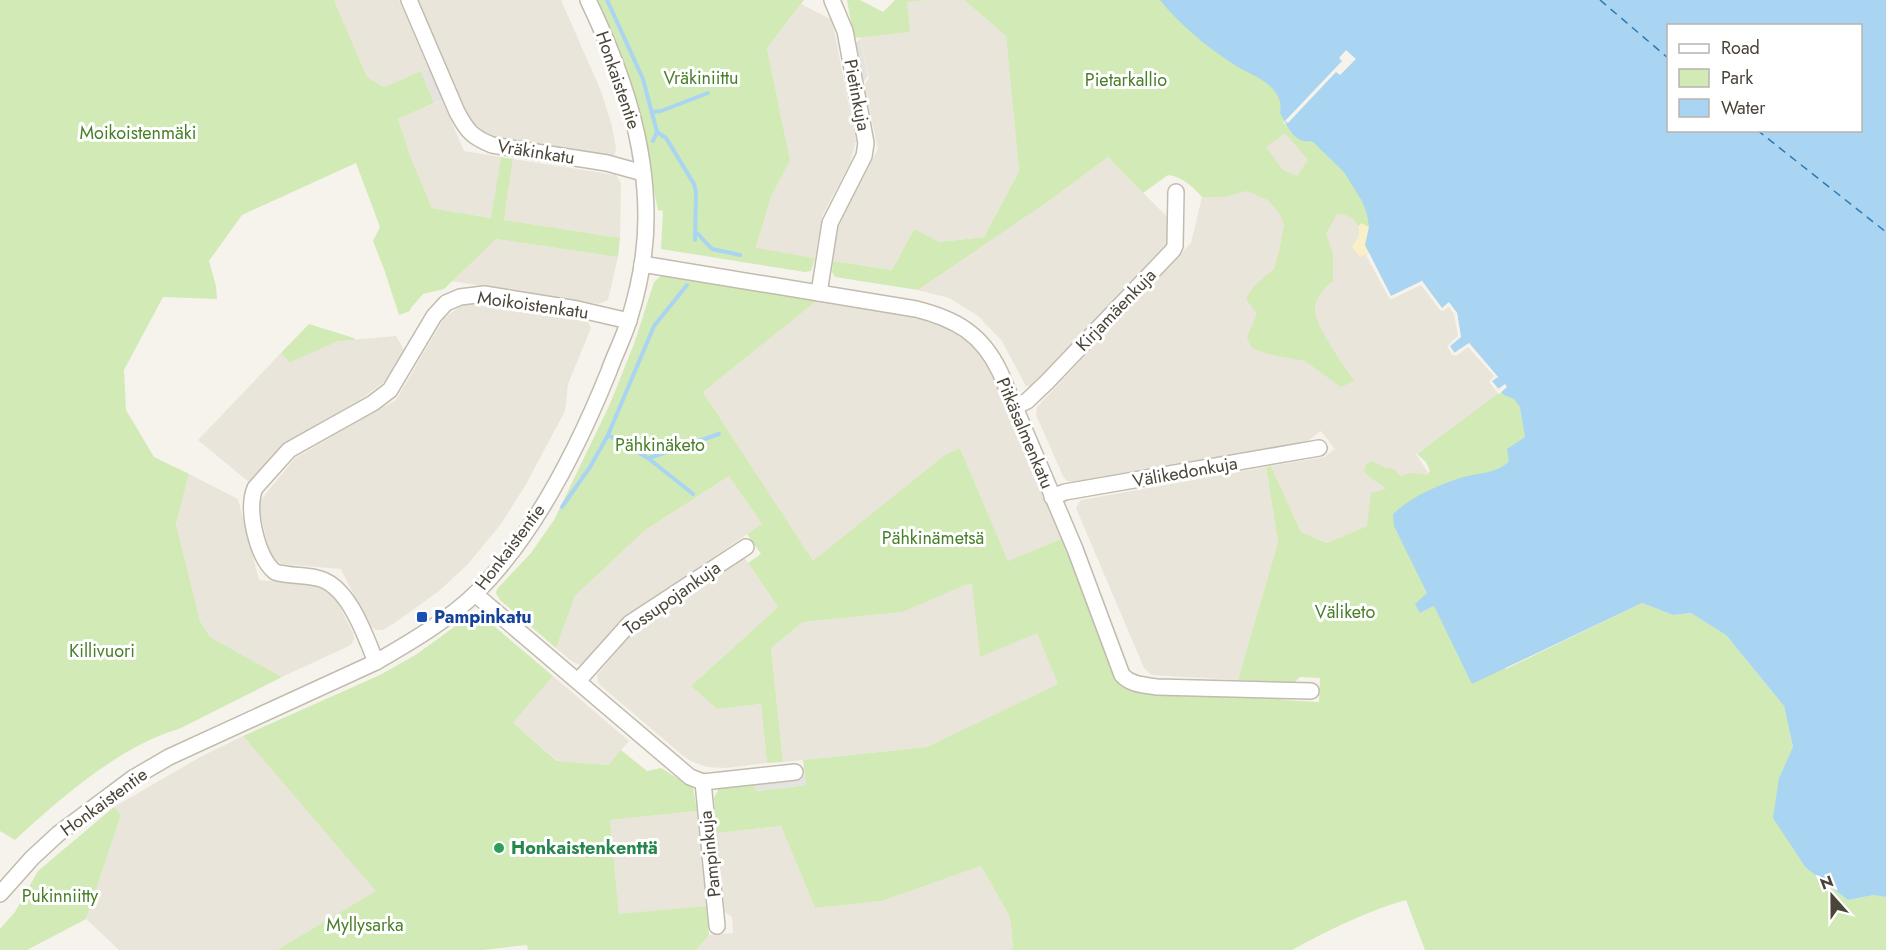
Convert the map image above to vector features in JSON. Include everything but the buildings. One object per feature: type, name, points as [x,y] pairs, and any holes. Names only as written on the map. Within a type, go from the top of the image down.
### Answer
[{"type":"street","name":"Vräkinkatu","points":[[409,0],[457,112],[466,129],[477,139],[492,145],[607,163],[643,173]]},
{"type":"street","name":"Honkaistentie","points":[[0,894],[32,858],[58,834],[133,777],[169,757],[376,662],[409,643],[475,594],[505,560],[541,509],[595,406],[629,321],[642,264],[646,217],[643,173],[632,110],[619,72],[588,0]]},
{"type":"street","name":"Pietinkuja","points":[[819,293],[830,223],[864,156],[866,143],[845,31],[832,0]]},
{"type":"street","name":"Kirjamäenkuja","points":[[1015,407],[1027,401],[1047,382],[1173,250],[1176,192]]},
{"type":"street","name":"Pitkäsalmenkatu","points":[[642,264],[933,314],[968,330],[979,339],[994,361],[1015,407],[1104,624],[1118,666],[1127,680],[1157,687],[1311,691]]},
{"type":"street","name":"Moikoistenkatu","points":[[376,662],[349,604],[334,585],[317,578],[275,572],[264,559],[252,513],[252,496],[255,488],[289,450],[373,403],[390,390],[434,316],[446,303],[460,297],[484,294],[577,309],[629,321]]},
{"type":"street","name":"Välikedonkuja","points":[[1052,497],[1065,492],[1318,448]]},
{"type":"street","name":"Tossupojankuja","points":[[578,681],[630,623],[746,546]]},
{"type":"street","points":[[475,594],[690,777],[703,782],[795,772]]},
{"type":"street","name":"Pampinkuja","points":[[703,782],[717,926]]},
{"type":"shaded area","points":[[334,0],[399,0],[428,68],[384,87],[367,77]]},
{"type":"shaded area","points":[[418,0],[561,0],[601,91],[612,126],[615,154],[610,156],[484,134],[468,115]]},
{"type":"shaded area","points":[[964,0],[1006,36],[1019,171],[984,237],[938,242],[914,229],[892,270],[833,261],[839,221],[878,149],[864,85],[869,78],[860,37],[909,32],[907,2]]},
{"type":"shaded area","points":[[801,4],[832,20],[856,141],[850,163],[822,216],[815,258],[756,249],[771,197],[790,160],[767,48]]},
{"type":"shaded area","points":[[860,38],[868,76],[860,86],[853,47]]},
{"type":"shaded area","points":[[431,67],[444,99],[434,103],[421,71]]},
{"type":"shaded area","points":[[442,100],[464,151],[501,157],[492,218],[432,208],[398,119]]},
{"type":"shaded area","points":[[1289,129],[1369,227],[1367,250],[1369,253],[1422,281],[1449,302],[1469,343],[1498,377],[1504,395],[1416,454],[1433,480],[1367,526],[1327,543],[1301,532],[1271,466],[1324,457],[1335,449],[1321,431],[1306,442],[1074,482],[1067,481],[1036,415],[1037,407],[1191,243],[1202,197]]},
{"type":"shaded area","points":[[1108,157],[1171,221],[1167,243],[1032,386],[1026,386],[1002,341],[978,316],[949,298],[918,290],[1049,201]]},
{"type":"shaded area","points":[[513,159],[616,175],[621,183],[620,238],[504,220]]},
{"type":"shaded area","points":[[496,239],[618,257],[608,300],[598,304],[451,281]]},
{"type":"shaded area","points":[[819,299],[917,314],[951,326],[978,349],[989,364],[1063,538],[1008,561],[960,448],[946,454],[813,562],[703,392]]},
{"type":"shaded area","points":[[476,303],[584,320],[591,328],[568,384],[565,411],[525,486],[501,524],[468,564],[439,591],[396,622],[383,630],[376,630],[369,626],[341,569],[282,564],[274,558],[269,550],[259,508],[260,501],[295,458],[396,400],[444,318],[461,306]]},
{"type":"shaded area","points":[[396,336],[404,350],[385,381],[364,397],[283,444],[250,483],[198,440],[281,353],[290,361],[339,341]]},
{"type":"shaded area","points":[[1266,467],[1278,542],[1238,680],[1152,675],[1144,668],[1076,508],[1081,500]]},
{"type":"shaded area","points":[[189,474],[238,499],[259,580],[315,585],[328,591],[335,597],[353,633],[354,639],[351,645],[282,677],[210,637],[200,621],[176,524]]},
{"type":"shaded area","points":[[729,476],[762,524],[629,615],[584,663],[580,665],[573,662],[556,648],[575,596],[644,531]]},
{"type":"shaded area","points":[[743,556],[778,607],[691,686],[717,709],[761,704],[767,763],[726,768],[707,767],[681,754],[600,685],[597,675],[634,631]]},
{"type":"shaded area","points":[[973,584],[980,656],[1037,632],[1059,684],[927,747],[783,762],[771,648],[803,622],[903,612],[965,585]]},
{"type":"shaded area","points":[[553,676],[629,741],[608,765],[558,761],[513,723]]},
{"type":"shaded area","points":[[243,736],[377,891],[277,950],[119,950],[86,919],[121,815],[114,807],[202,756]]},
{"type":"shaded area","points":[[805,775],[806,785],[756,791],[755,781]]},
{"type":"shaded area","points":[[697,811],[706,906],[619,915],[610,820]]},
{"type":"shaded area","points":[[781,826],[815,908],[882,901],[981,866],[1010,917],[1013,947],[1011,950],[696,950],[709,935],[733,933],[732,917],[725,912],[717,833]]},
{"type":"green space","points":[[0,0],[334,0],[367,77],[384,87],[421,71],[434,103],[398,119],[432,208],[491,218],[501,157],[513,159],[504,220],[620,238],[618,257],[496,239],[444,289],[423,294],[410,311],[399,315],[373,241],[380,227],[356,163],[242,215],[209,261],[217,299],[163,297],[124,370],[126,410],[154,457],[189,474],[176,524],[200,621],[210,637],[282,677],[179,729],[135,747],[70,792],[15,840],[0,831]]},
{"type":"green space","name":"Vräkiniittu","points":[[598,0],[804,0],[767,48],[790,160],[771,197],[756,248],[815,258],[811,271],[805,272],[661,249],[663,211],[658,210],[649,168]]},
{"type":"green space","points":[[847,0],[860,0],[883,12],[895,0],[927,0],[907,2],[910,32],[854,38]]},
{"type":"green space","name":"Pietarkallio","points":[[964,0],[1190,0],[1302,103],[1283,122],[1286,125],[1303,108],[1318,111],[1381,236],[1361,224],[1359,226],[1350,217],[1337,214],[1326,234],[1333,254],[1333,281],[1318,298],[1315,311],[1325,336],[1354,381],[1341,387],[1305,361],[1267,354],[1252,348],[1247,337],[1257,314],[1246,299],[1253,287],[1274,269],[1284,224],[1279,213],[1268,200],[1246,191],[1223,197],[1202,197],[1187,183],[1168,175],[1143,193],[1108,157],[1049,201],[918,290],[835,277],[832,272],[833,261],[892,270],[914,229],[939,242],[984,237],[1019,171],[1006,36]],"holes":[[[1285,133],[1308,160],[1297,176],[1283,170],[1266,147]]]},
{"type":"green space","points":[[662,275],[819,299],[703,392],[813,561],[946,454],[960,448],[1008,561],[1063,538],[1100,630],[1108,661],[1115,673],[1139,689],[1139,693],[1148,691],[1319,702],[1320,678],[1300,677],[1294,683],[1238,680],[1278,542],[1266,467],[1271,466],[1301,532],[1327,543],[1367,526],[1371,493],[1386,489],[1366,474],[1364,471],[1366,464],[1373,461],[1385,468],[1394,469],[1400,476],[1411,473],[1427,475],[1430,471],[1426,462],[1417,454],[1507,387],[1517,391],[1531,439],[1414,565],[1427,593],[1420,613],[1434,606],[1506,669],[1642,603],[1673,615],[1691,613],[1726,635],[1784,706],[1793,748],[1779,778],[1806,868],[1848,900],[1874,895],[1886,897],[1886,950],[1425,950],[1406,900],[1362,915],[1292,950],[1011,950],[1013,947],[1010,917],[981,866],[882,901],[815,908],[781,826],[717,833],[714,798],[721,784],[755,781],[756,791],[806,785],[803,760],[927,747],[1058,684],[1037,633],[980,657],[972,584],[903,612],[803,622],[771,648],[783,762],[767,763],[761,704],[717,709],[691,686],[778,607],[748,563],[761,554],[747,534],[762,524],[729,476],[644,531],[575,596],[556,648],[500,600],[496,593],[497,589],[531,553],[554,520],[609,406],[634,344],[654,282]]},
{"type":"green space","points":[[309,324],[355,340],[339,341],[290,362],[281,353]]},
{"type":"green space","name":"Myllysarka","points":[[472,614],[481,615],[553,676],[513,723],[557,761],[608,765],[621,750],[647,771],[661,768],[693,788],[697,811],[610,820],[619,914],[706,906],[709,935],[696,950],[528,950],[527,945],[482,950],[277,950],[376,891],[243,736],[380,675],[417,654]]},
{"type":"green space","name":"Pukinniitty","points":[[114,807],[121,815],[86,919],[27,950],[0,950],[0,929],[15,912],[38,871]]},
{"type":"sand","points":[[1361,223],[1369,227],[1366,243],[1369,253],[1360,257],[1352,247],[1359,235]]},
{"type":"water","points":[[1160,0],[1886,0],[1886,897],[1874,895],[1848,900],[1806,868],[1773,818],[1779,778],[1793,747],[1784,706],[1726,635],[1691,613],[1673,615],[1642,603],[1472,684],[1434,606],[1420,613],[1415,604],[1427,593],[1394,526],[1393,514],[1408,502],[1433,488],[1460,478],[1493,471],[1509,461],[1507,449],[1525,437],[1520,407],[1514,399],[1504,395],[1492,381],[1498,377],[1469,343],[1455,353],[1450,346],[1461,337],[1457,313],[1449,303],[1442,308],[1422,281],[1391,296],[1365,245],[1369,227],[1362,201],[1344,172],[1312,141],[1301,140],[1292,133],[1280,113],[1281,106],[1272,88],[1213,50]]},
{"type":"pier","points":[[1346,50],[1356,59],[1340,75],[1336,72],[1288,123],[1285,121],[1342,61],[1339,58]]},
{"type":"pier","points":[[1369,253],[1391,296],[1422,281],[1442,308],[1449,302],[1457,313],[1461,337],[1450,346],[1454,353],[1469,343],[1498,377],[1492,381],[1498,389],[1505,384],[1507,387],[1499,394],[1496,391],[1489,382],[1494,376],[1468,347],[1456,356],[1452,355],[1447,346],[1458,336],[1454,314],[1449,307],[1443,311],[1440,310],[1421,285],[1392,299],[1389,298],[1366,255]]},
{"type":"waterway","points":[[607,0],[643,79],[657,132],[666,138],[694,184],[696,192],[695,240]]},
{"type":"waterway","points":[[651,112],[661,111],[708,93]]},
{"type":"waterway","points":[[653,141],[657,132]]},
{"type":"waterway","points":[[697,233],[712,249],[740,255]]},
{"type":"waterway","points":[[562,507],[590,467],[608,435],[654,326],[687,285]]},
{"type":"waterway","points":[[649,458],[719,434]]},
{"type":"waterway","points":[[608,435],[648,458],[693,494]]},
{"type":"ferry route","points":[[1600,0],[1667,57]]},
{"type":"ferry route","points":[[1760,132],[1886,232]]},
{"type":"place","name":"Pampinkatu","points":[[422,617]]},
{"type":"place","name":"Honkaistenkenttä","points":[[499,848]]},
{"type":"park label","name":"Moikoistenmäki","points":[[138,133]]},
{"type":"park label","name":"Pähkinäketo","points":[[660,445]]},
{"type":"park label","name":"Pähkinämetsä","points":[[933,538]]},
{"type":"park label","name":"Väliketo","points":[[1345,612]]},
{"type":"park label","name":"Killivuori","points":[[102,651]]}]
